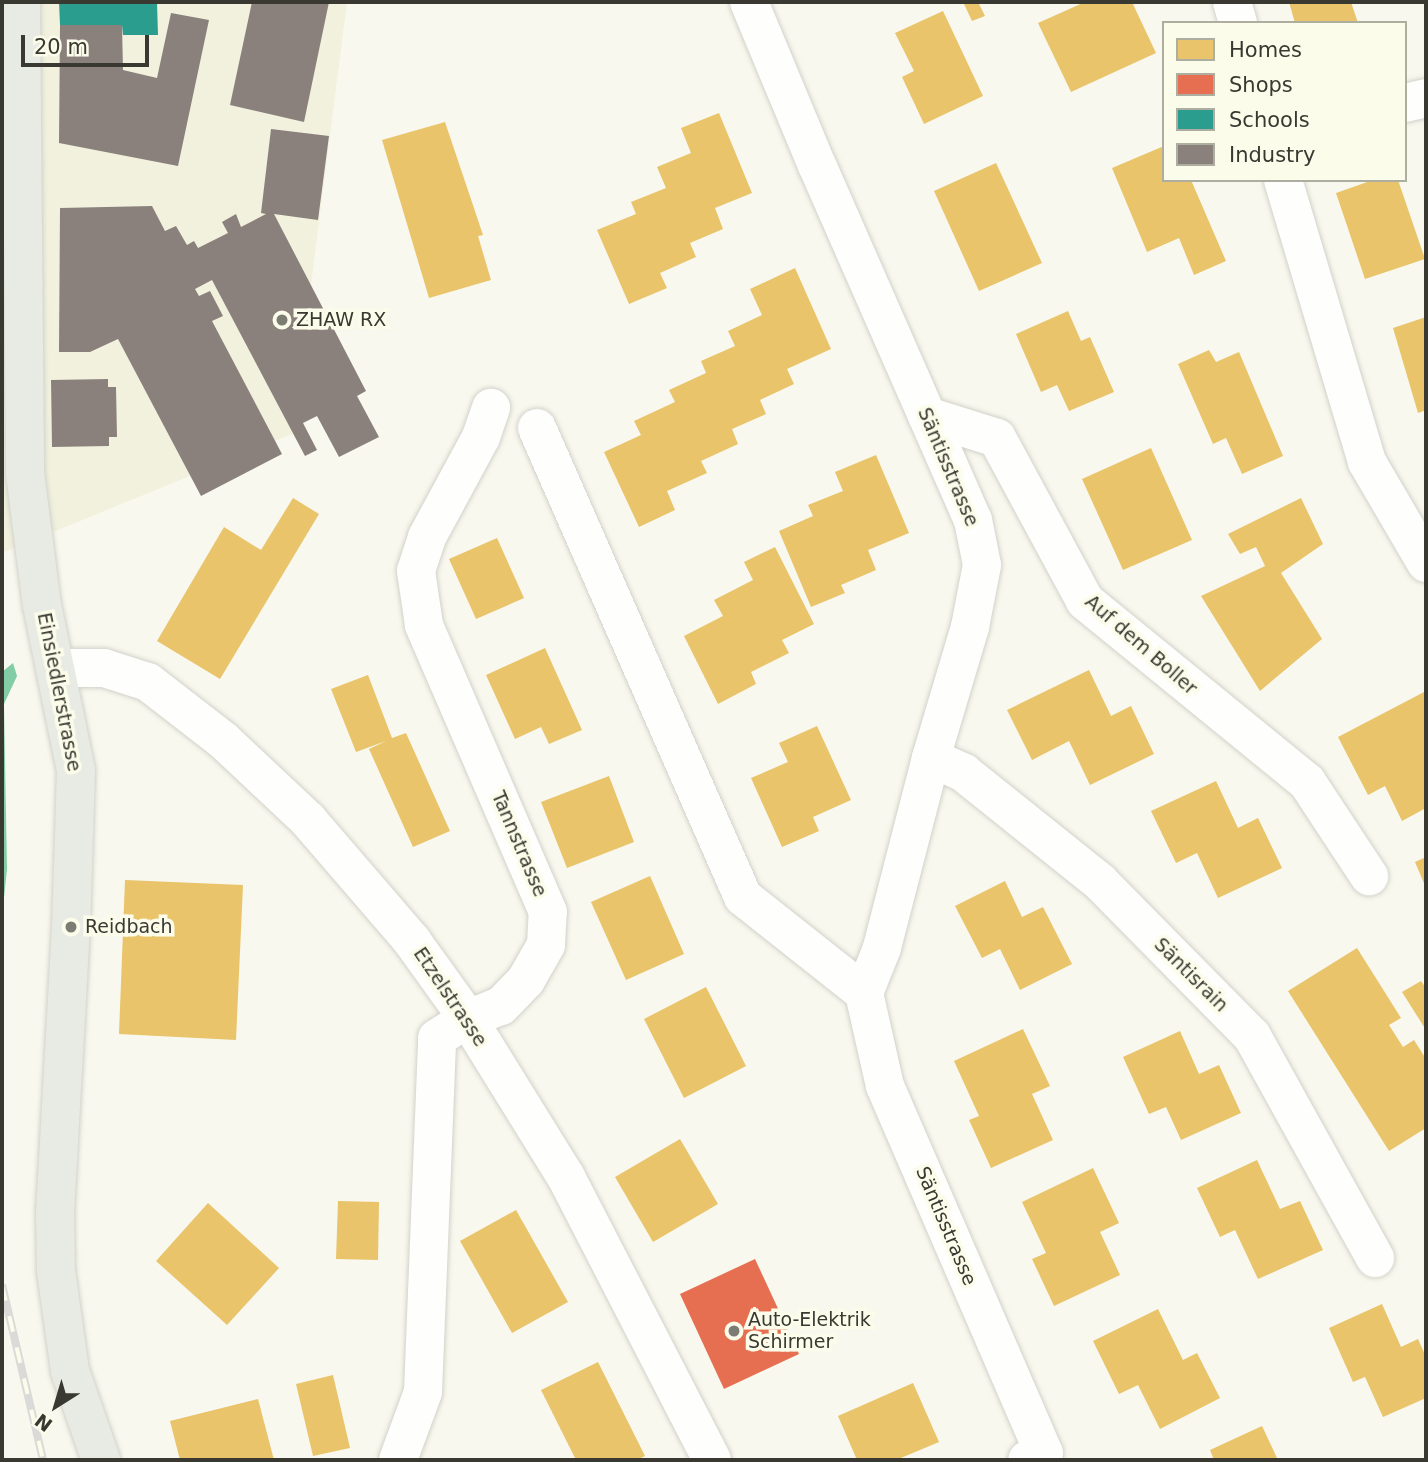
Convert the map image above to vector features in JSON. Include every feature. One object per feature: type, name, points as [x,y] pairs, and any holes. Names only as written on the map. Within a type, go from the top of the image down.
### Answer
[{"type":"main road","name":"Einsiedlerstrasse","points":[[21,2],[26,473],[42,605],[76,770],[71,927],[55,1213],[56,1271],[70,1371],[101,1460]]},
{"type":"street","name":"Säntisstrasse","points":[[749,2],[817,165],[973,520],[982,565],[970,627],[931,758],[882,948],[864,993],[885,1086],[1044,1458]]},
{"type":"street","points":[[1232,2],[1237,21]]},
{"type":"street","points":[[1407,103],[1426,98]]},
{"type":"street","points":[[1284,182],[1367,462],[1426,563]]},
{"type":"street","name":"Tannstrasse","points":[[398,1460],[423,1392],[437,1038],[468,1019],[501,1006],[526,980],[546,945],[548,912],[424,625],[416,570],[427,537],[481,437],[491,408]]},
{"type":"street","name":"Auf dem Boller","points":[[927,416],[997,438],[1085,601],[1307,782],[1369,876]]},
{"type":"street","points":[[537,428],[743,897],[864,993]]},
{"type":"street","name":"Etzelstrasse","points":[[56,668],[104,668],[148,682],[224,741],[308,820],[412,942],[468,1019],[566,1177],[712,1460]]},
{"type":"street","name":"Säntisrain","points":[[931,758],[964,773],[1100,882],[1252,1036],[1375,1258]]},
{"type":"shaded area","points":[[2,2],[347,2],[292,434],[2,553]]},
{"type":"shaded area","points":[[13,663],[17,676],[4,704],[7,869],[2,917],[2,672]]},
{"type":"building: Homes","points":[[978,2],[985,16],[972,21],[964,4]]},
{"type":"building: Homes","points":[[1085,2],[1132,2],[1156,53],[1071,92],[1038,23]]},
{"type":"building: Homes","points":[[1289,2],[1351,2],[1357,21],[1294,21]]},
{"type":"building: Homes","points":[[943,11],[983,96],[924,124],[902,77],[914,71],[895,33]]},
{"type":"building: Homes","points":[[719,113],[752,193],[715,208],[723,229],[690,243],[696,257],[660,273],[667,288],[629,304],[597,230],[636,214],[631,202],[666,188],[657,167],[691,153],[681,128]]},
{"type":"building: Homes","points":[[445,122],[483,235],[478,236],[491,280],[429,298],[382,140]]},
{"type":"building: Homes","points":[[1162,147],[1162,182],[1192,182],[1226,261],[1194,275],[1179,238],[1147,252],[1112,168]]},
{"type":"building: Homes","points":[[996,163],[1042,263],[979,291],[934,191]]},
{"type":"building: Homes","points":[[1367,182],[1399,182],[1425,259],[1365,279],[1336,193]]},
{"type":"building: Homes","points":[[795,268],[831,349],[787,369],[794,384],[760,400],[766,414],[732,429],[738,444],[701,461],[707,473],[667,491],[675,510],[639,527],[604,452],[641,435],[634,421],[675,402],[669,390],[706,373],[701,361],[735,346],[728,331],[762,315],[750,289]]},
{"type":"building: Homes","points":[[1068,311],[1081,341],[1090,337],[1114,392],[1069,411],[1057,385],[1041,392],[1016,334]]},
{"type":"building: Homes","points":[[1426,317],[1426,410],[1418,413],[1393,328]]},
{"type":"building: Homes","points":[[1209,350],[1216,362],[1239,352],[1283,456],[1242,474],[1226,438],[1213,444],[1178,364]]},
{"type":"building: Homes","points":[[1151,448],[1192,540],[1123,570],[1082,479]]},
{"type":"building: Homes","points":[[876,455],[909,533],[868,550],[876,570],[841,585],[845,593],[811,607],[779,531],[813,516],[808,505],[843,491],[835,472]]},
{"type":"building: Homes","points":[[293,498],[319,514],[220,679],[157,641],[224,527],[261,550]]},
{"type":"building: Homes","points":[[1301,498],[1323,544],[1281,573],[1322,639],[1260,691],[1201,596],[1265,566],[1256,547],[1240,554],[1228,534]]},
{"type":"building: Homes","points":[[497,538],[524,598],[476,619],[449,559]]},
{"type":"building: Homes","points":[[775,547],[814,624],[782,640],[789,653],[751,672],[756,684],[718,704],[684,636],[723,616],[714,600],[753,580],[744,562]]},
{"type":"building: Homes","points":[[545,648],[582,730],[549,744],[541,727],[515,739],[486,675]]},
{"type":"building: Homes","points":[[1089,670],[1111,716],[1131,706],[1154,754],[1090,785],[1069,741],[1032,760],[1007,710]]},
{"type":"building: Homes","points":[[368,675],[392,738],[406,733],[450,831],[413,847],[369,749],[386,741],[356,752],[331,689]]},
{"type":"building: Homes","points":[[1426,691],[1426,808],[1402,821],[1385,786],[1368,795],[1338,737]]},
{"type":"building: Homes","points":[[817,726],[851,800],[813,817],[819,831],[782,847],[751,778],[788,762],[779,743]]},
{"type":"building: Homes","points":[[609,776],[634,842],[567,868],[541,802]]},
{"type":"building: Homes","points":[[1216,781],[1238,828],[1258,818],[1282,868],[1218,898],[1197,853],[1176,863],[1151,811]]},
{"type":"building: Homes","points":[[1426,857],[1426,888],[1415,862]]},
{"type":"building: Homes","points":[[650,876],[684,954],[626,980],[591,902]]},
{"type":"building: Homes","points":[[125,880],[243,885],[236,1040],[119,1034]]},
{"type":"building: Homes","points":[[1005,881],[1022,917],[1043,907],[1072,964],[1020,990],[1000,949],[982,958],[955,906]]},
{"type":"building: Homes","points":[[1357,948],[1401,1018],[1389,1025],[1403,1047],[1414,1040],[1426,1059],[1426,1128],[1389,1151],[1288,991]]},
{"type":"building: Homes","points":[[1421,981],[1426,988],[1426,1030],[1402,992]]},
{"type":"building: Homes","points":[[706,987],[746,1066],[684,1098],[644,1019]]},
{"type":"building: Homes","points":[[1023,1029],[1050,1086],[1032,1094],[1053,1140],[991,1168],[969,1120],[979,1116],[954,1061]]},
{"type":"building: Homes","points":[[1180,1031],[1199,1074],[1219,1065],[1241,1113],[1181,1140],[1166,1107],[1149,1114],[1123,1057]]},
{"type":"building: Homes","points":[[680,1139],[718,1204],[653,1242],[615,1177]]},
{"type":"building: Homes","points":[[1257,1160],[1280,1209],[1300,1201],[1323,1250],[1258,1279],[1235,1230],[1220,1237],[1197,1188]]},
{"type":"building: Homes","points":[[1093,1168],[1119,1223],[1100,1232],[1120,1275],[1054,1306],[1032,1259],[1046,1253],[1022,1202]]},
{"type":"building: Homes","points":[[338,1201],[379,1202],[378,1260],[336,1259]]},
{"type":"building: Homes","points":[[208,1203],[279,1268],[227,1325],[156,1261]]},
{"type":"building: Homes","points":[[516,1210],[568,1302],[512,1333],[460,1241]]},
{"type":"building: Homes","points":[[1382,1304],[1401,1347],[1418,1339],[1426,1357],[1426,1398],[1383,1417],[1365,1377],[1353,1382],[1329,1328]]},
{"type":"building: Homes","points":[[1158,1309],[1183,1360],[1197,1353],[1220,1398],[1160,1429],[1138,1385],[1119,1394],[1093,1341]]},
{"type":"building: Homes","points":[[598,1362],[645,1456],[637,1460],[576,1460],[541,1390]]},
{"type":"building: Homes","points":[[333,1375],[350,1448],[313,1456],[296,1384]]},
{"type":"building: Homes","points":[[913,1383],[939,1442],[896,1460],[857,1460],[838,1416]]},
{"type":"building: Homes","points":[[258,1399],[274,1460],[180,1460],[170,1421]]},
{"type":"building: Homes","points":[[1262,1426],[1278,1460],[1214,1460],[1210,1450]]},
{"type":"building: Shops","points":[[755,1259],[799,1354],[724,1389],[680,1294]]},
{"type":"building: Schools","points":[[59,2],[157,2],[158,35],[123,35],[122,25],[60,25]]},
{"type":"building: Industry","points":[[252,2],[329,2],[304,122],[230,105]]},
{"type":"building: Industry","points":[[171,13],[209,20],[178,166],[59,143],[60,25],[122,25],[123,70],[157,78]]},
{"type":"building: Industry","points":[[271,129],[329,136],[318,220],[274,214],[366,391],[357,396],[379,437],[339,457],[317,416],[303,423],[317,450],[305,456],[212,280],[195,289],[199,296],[210,291],[223,316],[212,321],[282,454],[201,496],[118,339],[90,352],[59,352],[60,208],[152,206],[165,231],[176,226],[187,245],[194,241],[198,248],[228,233],[222,222],[236,214],[241,227],[266,214],[261,213]]},
{"type":"building: Industry","points":[[108,379],[108,387],[116,387],[117,437],[109,437],[109,446],[52,447],[51,380]]},
{"type":"railway","points":[[2,1285],[43,1460]]},
{"type":"place","name":"ZHAW RX","points":[[282,320]]},
{"type":"place","name":"Reidbach","points":[[71,927]]},
{"type":"place","name":"Auto-Elektrik Schirmer","points":[[734,1331]]}]
